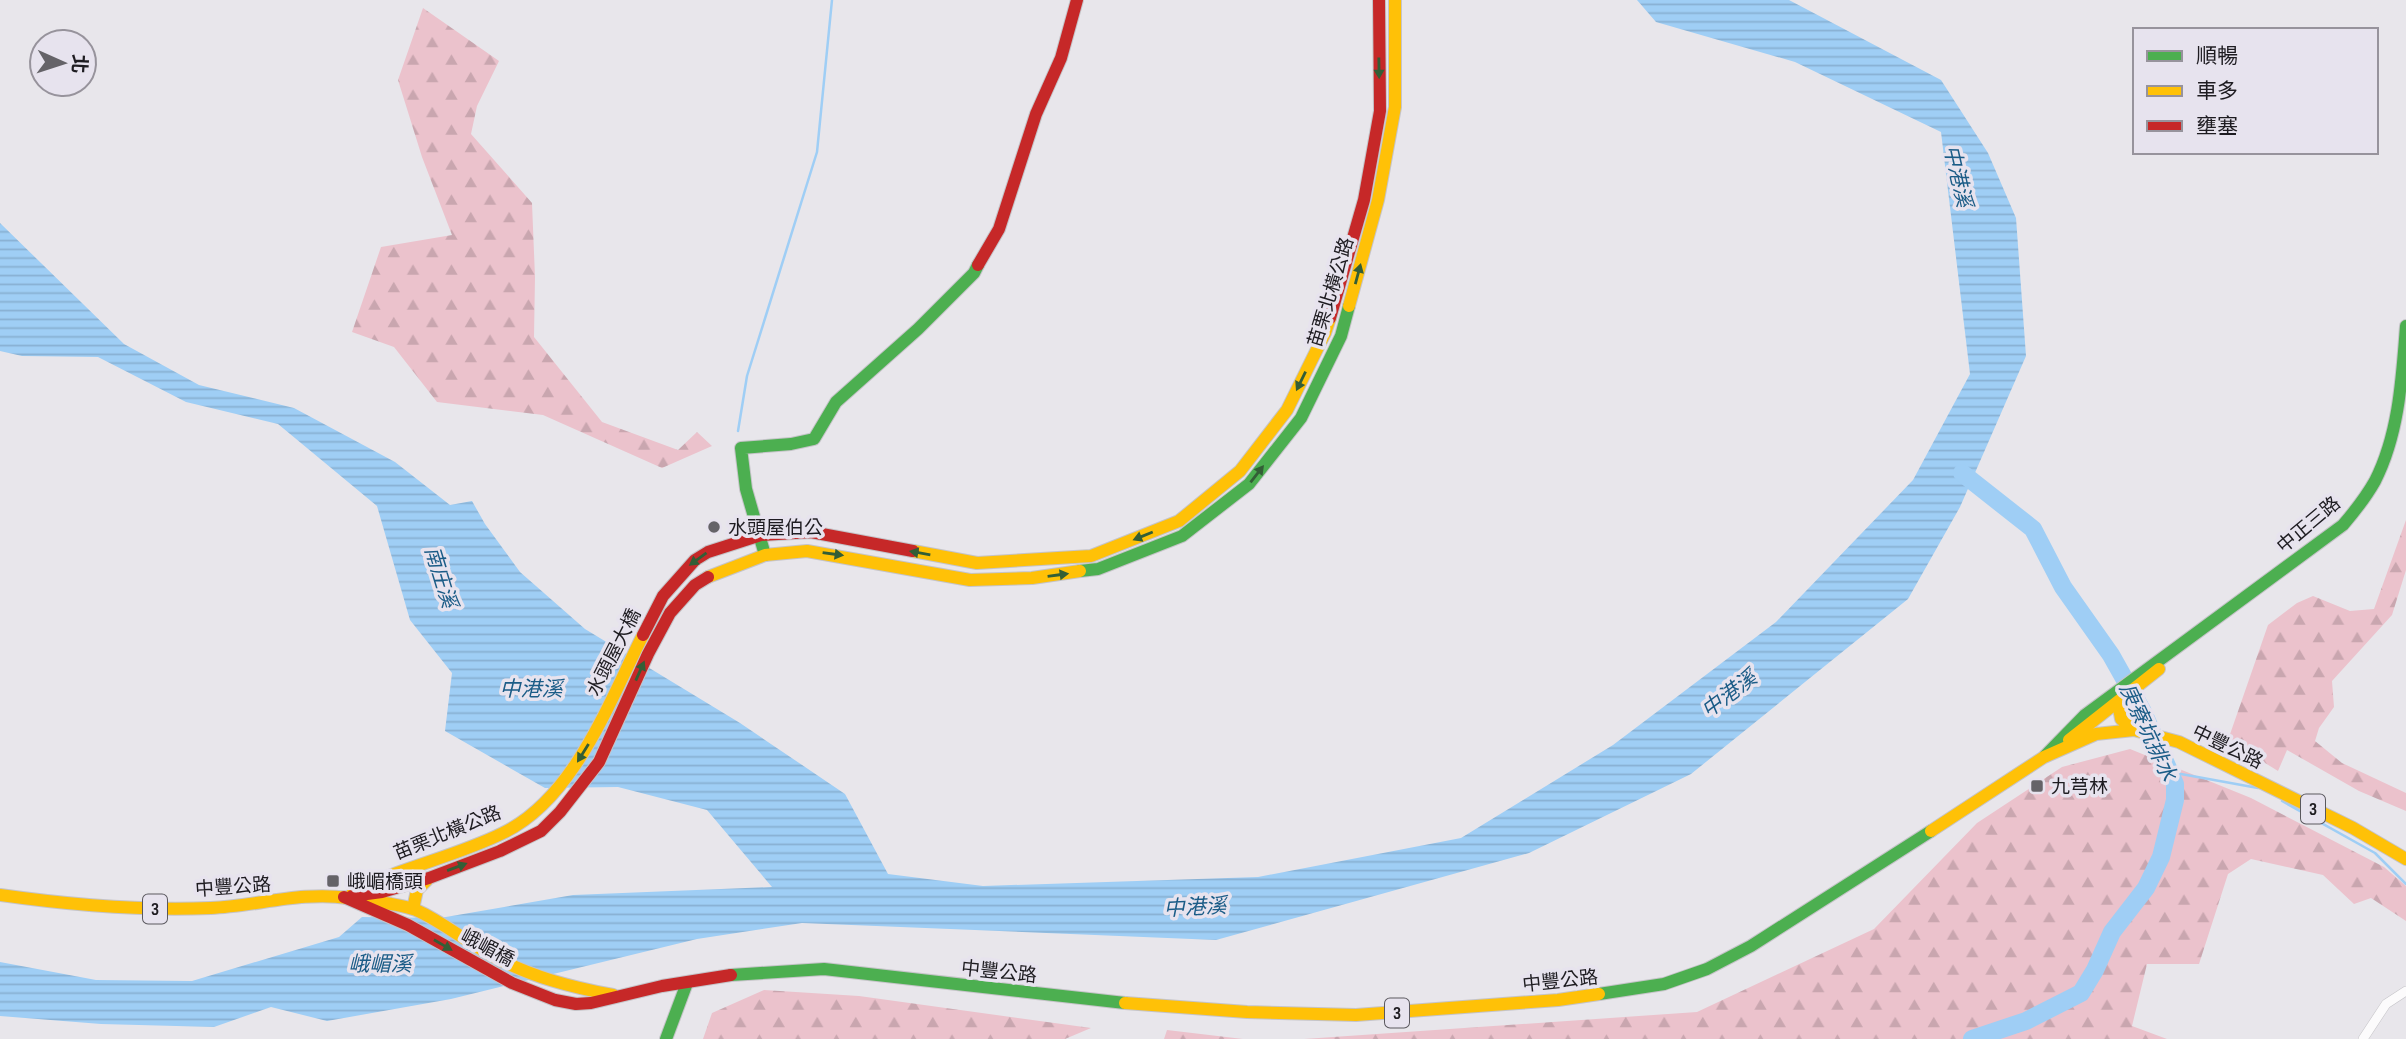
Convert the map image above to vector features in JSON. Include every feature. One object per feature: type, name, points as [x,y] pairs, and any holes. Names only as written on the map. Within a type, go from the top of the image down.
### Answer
[{"type":"main road","points":[[765,555],[746,489],[741,447],[791,444],[814,439],[836,402],[918,329],[974,273],[999,229],[1036,114],[1060,58],[1077,0]]},
{"type":"main road","name":"苗栗北橫公路","points":[[761,535],[811,532],[977,563],[1091,556],[1179,522],[1240,471],[1287,410],[1325,333],[1333,306],[1363,200],[1380,111],[1379,0]]},
{"type":"main road","name":"苗栗北橫公路","points":[[765,555],[807,551],[970,580],[1032,578],[1098,569],[1182,536],[1249,484],[1301,418],[1341,336],[1378,201],[1395,107],[1395,0]]},
{"type":"main road","name":"中正三路","points":[[2121,697],[2139,680],[2343,525],[2364,499],[2376,479],[2389,446],[2401,382],[2406,326]]},
{"type":"main road","name":"水頭屋大橋","points":[[525,820],[574,768],[589,744],[648,624],[673,583],[695,560],[708,552],[761,535]]},
{"type":"main road","name":"水頭屋大橋","points":[[541,831],[560,813],[598,762],[648,654],[670,613],[684,595],[714,573],[765,555]]},
{"type":"main road","points":[[2121,697],[2121,719],[2137,731]]},
{"type":"main road","points":[[2057,750],[2121,697]]},
{"type":"main road","points":[[2044,757],[2085,715],[2121,697]]},
{"type":"main road","name":"中豐公路","points":[[578,1005],[687,983],[780,969],[824,969],[1141,1005],[1356,1015],[1558,1000],[1664,984],[1707,969],[1751,946],[1971,807],[2044,757],[2096,734],[2137,731],[2179,742],[2353,828],[2406,859]]},
{"type":"main road","name":"苗栗北橫公路","points":[[344,897],[374,880],[480,843],[525,820]]},
{"type":"main road","name":"苗栗北橫公路","points":[[344,897],[382,892],[429,878],[500,851],[541,831]]},
{"type":"main road","points":[[413,909],[417,890],[429,878]]},
{"type":"main road","name":"中豐公路","points":[[0,895],[80,906],[147,909],[213,908],[310,897],[344,897],[413,909]]},
{"type":"main road","name":"中豐公路","points":[[344,897],[382,915]]},
{"type":"main road","name":"峨嵋橋","points":[[413,909],[446,926],[492,956],[550,982],[584,990]]},
{"type":"main road","name":"峨嵋橋","points":[[382,915],[405,924],[478,965],[538,993],[578,1005]]},
{"type":"main road","points":[[666,1039],[687,983]]},
{"type":"main road","name":"中豐公路","points":[[584,990],[622,996]]},
{"type":"street","points":[[2363,1039],[2386,1004],[2406,991]]},
{"type":"green space","points":[[423,8],[499,61],[477,106],[471,134],[532,203],[534,337],[602,422],[678,450],[697,432],[712,446],[662,468],[543,415],[437,402],[394,347],[352,332],[381,247],[452,235],[422,157],[398,80]]},
{"type":"green space","points":[[2406,520],[2406,570],[2392,615],[2332,681],[2334,707],[2319,728],[2315,741],[2342,763],[2406,793],[2406,811],[2359,791],[2287,750],[2278,771],[2228,740],[2268,625],[2297,603],[2313,596],[2350,611],[2374,609]]},
{"type":"green space","points":[[2130,749],[2251,798],[2384,867],[2406,886],[2406,921],[2371,898],[2354,904],[2323,875],[2251,859],[2228,874],[2199,964],[2147,964],[2132,1026],[2167,1039],[1304,1039],[1697,1012],[1874,929],[1977,823],[2062,767]]},
{"type":"green space","points":[[764,990],[859,996],[1091,1028],[1065,1039],[703,1039],[712,1013]]},
{"type":"green space","points":[[1167,1030],[1243,1039],[1164,1039]]},
{"type":"water","name":"中港溪","points":[[1637,0],[1789,0],[1941,80],[1988,153],[2016,218],[2026,356],[1960,507],[1908,599],[1691,774],[1529,853],[1216,940],[802,923],[697,939],[451,999],[327,1021],[271,1007],[214,1027],[101,1024],[0,1016],[0,962],[96,980],[192,981],[339,937],[362,917],[440,918],[573,895],[772,887],[707,810],[618,787],[545,788],[445,731],[452,673],[410,620],[377,506],[278,424],[186,402],[98,357],[22,356],[0,351],[0,223],[124,344],[199,385],[294,408],[395,462],[450,505],[472,501],[485,524],[520,572],[585,629],[740,723],[845,794],[888,874],[983,886],[1258,877],[1461,838],[1613,745],[1776,622],[1913,480],[1970,374],[1941,132],[1795,62],[1656,22]]},
{"type":"waterway","points":[[738,431],[747,376],[817,152],[832,0]]},
{"type":"waterway","name":"庚寮坑排水","points":[[1962,473],[2033,529],[2063,587],[2111,655],[2143,712],[2175,784],[2175,800],[2161,857],[2146,888],[2112,932],[2081,993],[2026,1021],[1972,1039]]},
{"type":"waterway","points":[[2170,772],[2258,788]]},
{"type":"waterway","points":[[2282,801],[2375,853],[2406,884]]},
{"type":"traffic: fast","points":[[765,555],[746,489],[741,448],[791,444],[814,439],[836,402],[918,329],[974,273],[978,265]]},
{"type":"traffic: fast","points":[[1080,571],[1098,569],[1182,536],[1249,484],[1301,418],[1341,336],[1349,306]]},
{"type":"traffic: fast","points":[[2045,756],[2085,715],[2343,525],[2375,481],[2383,463],[2398,405],[2406,326]]},
{"type":"traffic: fast","points":[[1599,994],[1664,984],[1707,969],[1751,946],[1931,831]]},
{"type":"traffic: fast","points":[[731,975],[824,969],[1125,1003]]},
{"type":"traffic: fast","points":[[666,1039],[687,983]]},
{"type":"traffic: slow","points":[[1349,306],[1378,200],[1395,107],[1395,0]]},
{"type":"traffic: slow","points":[[913,551],[977,563],[1091,556],[1179,521],[1240,471],[1287,410],[1330,318]]},
{"type":"traffic: slow","points":[[708,577],[765,555],[807,551],[970,580],[1032,578],[1080,571]]},
{"type":"traffic: slow","points":[[353,892],[485,841],[528,817],[550,797],[570,773],[602,718],[643,635]]},
{"type":"traffic: slow","points":[[2069,740],[2159,669]]},
{"type":"traffic: slow","points":[[2118,703],[2121,719],[2134,730]]},
{"type":"traffic: slow","points":[[1931,831],[2044,757],[2096,734],[2134,730],[2179,742],[2353,828],[2406,859]]},
{"type":"traffic: slow","points":[[413,909],[417,890],[427,880]]},
{"type":"traffic: slow","points":[[0,895],[158,909],[228,907],[314,896],[392,904],[426,915],[522,970],[567,985],[613,995]]},
{"type":"traffic: slow","points":[[1125,1003],[1247,1012],[1356,1015],[1558,1000],[1599,994]]},
{"type":"traffic: jam","points":[[978,265],[999,229],[1036,114],[1061,58],[1077,0]]},
{"type":"traffic: jam","points":[[1330,318],[1364,200],[1380,111],[1379,0]]},
{"type":"traffic: jam","points":[[643,635],[663,596],[695,560],[708,552],[761,535],[811,532],[913,551]]},
{"type":"traffic: jam","points":[[352,896],[382,892],[429,878],[500,851],[541,831],[560,812],[599,762],[648,654],[670,613],[695,585],[708,577]]},
{"type":"traffic: jam","points":[[344,897],[408,925],[512,983],[555,1000],[576,1004],[591,1003],[662,986],[731,975]]},
{"type":"place","name":"水頭屋伯公","points":[[714,527]]},
{"type":"place","name":"九芎林","points":[[2037,786]]},
{"type":"place","name":"峨嵋橋頭","points":[[333,881]]},
{"type":"water label","name":"南庄溪","points":[[441,577]]},
{"type":"water label","name":"峨嵋溪","points":[[380,964]]}]
